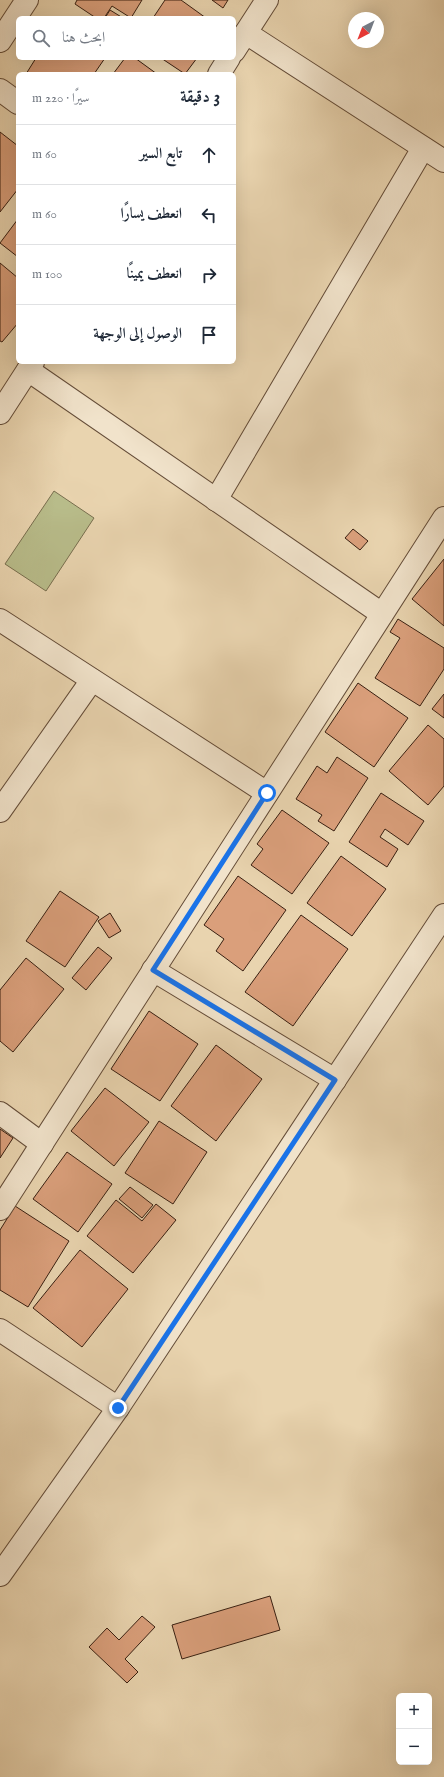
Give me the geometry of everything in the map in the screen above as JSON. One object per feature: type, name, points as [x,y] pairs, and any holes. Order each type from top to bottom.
[{"type":"street","points":[[16,16],[27,0]]},
{"type":"street","points":[[236,48],[267,0]]},
{"type":"street","points":[[0,41],[16,17]]},
{"type":"street","points":[[246,33],[444,161]]},
{"type":"street","points":[[220,72],[228,60]]},
{"type":"street","points":[[0,90],[16,102]]},
{"type":"street","points":[[216,500],[423,148]]},
{"type":"street","points":[[0,413],[31,366],[216,500],[382,614]]},
{"type":"street","points":[[0,1209],[444,518]]},
{"type":"street","points":[[0,620],[267,793]]},
{"type":"street","points":[[0,811],[92,680]]},
{"type":"street","points":[[0,1575],[118,1408],[335,1080],[443,920]]},
{"type":"street","points":[[153,970],[335,1080]]},
{"type":"street","points":[[0,1113],[42,1144]]},
{"type":"street","points":[[0,1330],[118,1408]]},
{"type":"green space","points":[[54,491],[94,518],[46,591],[5,564]]},
{"type":"building","points":[[77,0],[142,0],[132,16],[128,16],[112,6],[105,16],[93,16],[75,4]]},
{"type":"building","points":[[165,0],[181,0],[203,16],[154,16]]},
{"type":"building","points":[[212,0],[228,0],[223,8]]},
{"type":"building","points":[[110,10],[120,16],[106,16]]},
{"type":"building","points":[[35,60],[104,60],[95,72],[27,72]]},
{"type":"building","points":[[124,60],[138,60],[154,72],[114,72]]},
{"type":"building","points":[[164,60],[196,60],[186,72],[182,72]]},
{"type":"building","points":[[0,132],[16,144],[16,192],[0,212]]},
{"type":"building","points":[[16,222],[16,255],[0,243]]},
{"type":"building","points":[[0,263],[16,276],[16,325],[2,342],[0,341]]},
{"type":"building","points":[[353,529],[368,541],[360,550],[345,538]]},
{"type":"building","points":[[444,559],[444,626],[412,599]]},
{"type":"building","points":[[398,619],[444,648],[444,669],[420,706],[375,678],[400,638],[390,632]]},
{"type":"building","points":[[358,683],[408,718],[374,767],[325,732]]},
{"type":"building","points":[[444,694],[444,718],[432,709]]},
{"type":"building","points":[[428,725],[444,739],[444,786],[428,805],[389,771]]},
{"type":"building","points":[[337,757],[368,778],[334,831],[318,821],[322,815],[296,799],[317,766],[327,773]]},
{"type":"building","points":[[381,793],[424,821],[408,845],[385,829],[380,837],[398,849],[387,867],[349,842]]},
{"type":"building","points":[[282,810],[329,843],[292,894],[251,865],[263,849],[257,844]]},
{"type":"building","points":[[341,856],[386,889],[352,936],[307,903]]},
{"type":"building","points":[[238,876],[286,910],[243,971],[216,951],[224,939],[204,925]]},
{"type":"building","points":[[60,891],[99,917],[65,967],[26,941]]},
{"type":"building","points":[[110,913],[121,931],[109,938],[98,921]]},
{"type":"building","points":[[301,915],[348,949],[293,1026],[245,992]]},
{"type":"building","points":[[98,947],[112,958],[86,990],[72,978]]},
{"type":"building","points":[[26,958],[64,989],[13,1052],[0,1041],[0,990]]},
{"type":"building","points":[[149,1011],[198,1044],[160,1101],[111,1069]]},
{"type":"building","points":[[216,1045],[262,1079],[216,1141],[171,1106]]},
{"type":"building","points":[[105,1088],[149,1122],[114,1166],[71,1131]]},
{"type":"building","points":[[159,1121],[207,1152],[173,1204],[125,1173]]},
{"type":"building","points":[[0,1129],[13,1138],[0,1158]]},
{"type":"building","points":[[67,1152],[112,1184],[78,1232],[33,1199]]},
{"type":"building","points":[[130,1187],[153,1205],[142,1218],[119,1199]]},
{"type":"building","points":[[116,1200],[142,1221],[156,1204],[176,1220],[133,1273],[87,1236]]},
{"type":"building","points":[[15,1206],[69,1241],[28,1307],[0,1290],[0,1230]]},
{"type":"building","points":[[80,1250],[128,1289],[82,1347],[33,1308]]},
{"type":"building","points":[[270,1596],[280,1630],[182,1659],[172,1625]]},
{"type":"building","points":[[142,1616],[155,1627],[125,1659],[138,1672],[127,1683],[89,1647],[107,1628],[119,1640]]},
{"type":"route","points":[[118,1408],[335,1080],[153,970],[267,793]]}]
